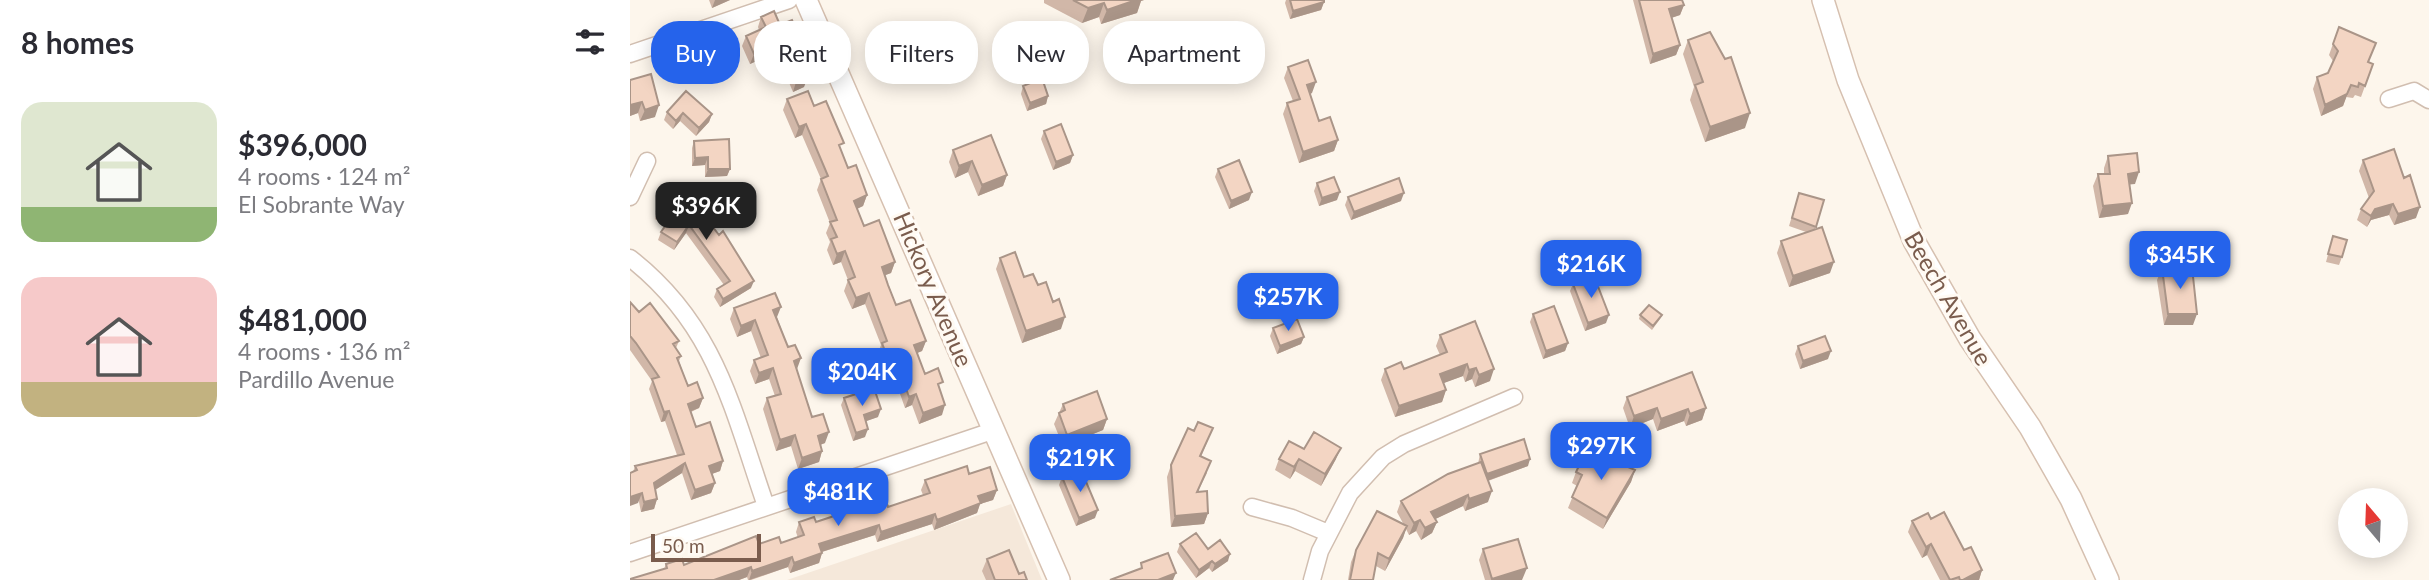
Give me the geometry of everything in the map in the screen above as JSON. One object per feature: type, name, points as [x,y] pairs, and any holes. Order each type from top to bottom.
[{"type":"street","name":"Beech Avenue","points":[[1823,0],[1848,80],[1914,241],[1970,339],[2030,427],[2071,499],[2108,580]]},
{"type":"street","name":"Hickory Avenue","points":[[630,54],[804,1],[1059,580]]},
{"type":"street","points":[[2389,99],[2414,91],[2429,100]]},
{"type":"street","points":[[630,197],[647,161]]},
{"type":"street","points":[[630,258],[668,291],[698,329],[721,380],[766,506]]},
{"type":"street","points":[[1312,580],[1328,533],[1357,483],[1383,457],[1404,444],[1514,397]]},
{"type":"street","points":[[630,553],[995,430]]},
{"type":"street","points":[[1252,507],[1292,518],[1328,533]]},
{"type":"shaded area","points":[[1011,504],[1042,580],[787,580]]},
{"type":"building","points":[[1073,0],[1136,0],[1107,10],[1104,3],[1088,8]]},
{"type":"building","points":[[1290,0],[1324,0],[1324,2],[1293,11]]},
{"type":"building","points":[[1639,0],[1682,0],[1684,5],[1669,9],[1680,45],[1653,54]]},
{"type":"building","points":[[774,11],[778,21],[763,21],[761,17]]},
{"type":"building","points":[[2339,27],[2376,43],[2368,62],[2373,64],[2365,86],[2359,83],[2358,87],[2351,85],[2347,94],[2325,105],[2317,77],[2328,73],[2338,51],[2333,44]]},
{"type":"building","points":[[754,32],[754,54],[746,36]]},
{"type":"building","points":[[1710,32],[1725,59],[1731,57],[1750,113],[1710,127],[1695,85],[1703,82],[1688,40]]},
{"type":"building","points":[[1308,60],[1316,82],[1307,85],[1319,121],[1330,117],[1338,140],[1303,152],[1287,103],[1300,99],[1288,67]]},
{"type":"building","points":[[651,74],[651,84],[654,84],[659,105],[645,110],[642,102],[630,105],[630,80]]},
{"type":"building","points":[[1044,84],[1048,96],[1030,103],[1023,86]]},
{"type":"building","points":[[686,91],[712,114],[699,128],[683,113],[676,121],[667,112]]},
{"type":"building","points":[[808,91],[814,106],[826,101],[844,143],[839,145],[848,168],[856,165],[867,195],[854,201],[864,226],[879,220],[895,262],[882,267],[888,285],[896,305],[910,300],[926,341],[914,345],[925,374],[938,368],[943,382],[938,384],[945,405],[923,413],[916,394],[909,397],[896,360],[889,362],[882,343],[887,341],[869,293],[856,298],[848,280],[855,277],[845,251],[837,254],[831,239],[837,237],[830,222],[837,220],[821,179],[828,176],[806,124],[799,127],[787,99]]},
{"type":"building","points":[[1061,124],[1073,155],[1056,162],[1044,131]]},
{"type":"building","points":[[991,135],[1007,175],[982,185],[972,161],[959,166],[953,150]]},
{"type":"building","points":[[729,139],[730,169],[708,169],[708,157],[695,158],[694,141]]},
{"type":"building","points":[[2394,149],[2404,178],[2410,175],[2420,207],[2398,214],[2393,204],[2375,209],[2371,216],[2361,209],[2374,191],[2363,160]]},
{"type":"building","points":[[2137,153],[2139,172],[2128,174],[2132,203],[2103,206],[2098,174],[2110,174],[2108,156]]},
{"type":"building","points":[[1239,160],[1252,192],[1231,201],[1218,169]]},
{"type":"building","points":[[1334,177],[1340,192],[1322,198],[1317,183]]},
{"type":"building","points":[[1399,178],[1404,193],[1354,212],[1348,197]]},
{"type":"building","points":[[669,193],[706,218],[719,235],[723,231],[754,281],[723,299],[717,289],[730,281],[689,225],[677,242],[661,232],[670,219],[657,211]]},
{"type":"building","points":[[1799,193],[1824,200],[1816,227],[1792,218]]},
{"type":"building","points":[[1822,227],[1834,262],[1793,276],[1781,241]]},
{"type":"building","points":[[2333,236],[2347,240],[2342,257],[2328,254]]},
{"type":"building","points":[[1015,252],[1024,277],[1033,274],[1038,285],[1046,282],[1053,302],[1059,299],[1065,317],[1026,331],[1000,258]]},
{"type":"building","points":[[2192,267],[2197,314],[2168,314],[2162,268]]},
{"type":"building","points":[[1594,276],[1609,315],[1588,323],[1573,284]]},
{"type":"building","points":[[775,293],[781,307],[773,310],[788,347],[795,345],[801,358],[794,361],[812,417],[823,414],[829,432],[818,436],[822,451],[802,458],[795,435],[780,440],[767,398],[781,394],[773,368],[759,373],[754,360],[768,355],[755,320],[741,326],[734,308]]},
{"type":"building","points":[[630,302],[639,312],[650,303],[679,341],[673,344],[681,356],[677,358],[688,386],[697,382],[703,398],[688,404],[696,427],[710,422],[723,461],[709,466],[715,483],[695,490],[685,463],[654,483],[657,499],[644,502],[642,493],[630,497],[630,473],[637,470],[635,466],[684,454],[669,411],[664,412],[652,379],[659,377],[630,336]]},
{"type":"building","points":[[1649,305],[1662,315],[1653,326],[1640,315]]},
{"type":"building","points":[[1554,306],[1568,343],[1546,351],[1533,314]]},
{"type":"building","points":[[1297,319],[1304,337],[1280,346],[1273,328]]},
{"type":"building","points":[[1475,321],[1494,369],[1479,375],[1476,368],[1469,370],[1467,364],[1440,374],[1446,390],[1399,406],[1385,369],[1401,362],[1404,369],[1447,352],[1440,335]]},
{"type":"building","points":[[1825,336],[1831,351],[1803,361],[1798,346]]},
{"type":"building","points":[[1692,372],[1706,408],[1690,414],[1688,409],[1661,419],[1657,408],[1634,416],[1627,397]]},
{"type":"building","points":[[874,388],[881,409],[864,415],[868,429],[856,433],[844,398]]},
{"type":"building","points":[[1097,391],[1107,419],[1067,435],[1059,413],[1065,410],[1063,404]]},
{"type":"building","points":[[1198,422],[1213,428],[1200,456],[1211,461],[1197,492],[1207,491],[1208,513],[1175,516],[1171,465],[1188,428],[1194,431]]},
{"type":"building","points":[[1314,432],[1341,448],[1325,474],[1299,459],[1294,467],[1279,459],[1289,441],[1304,449]]},
{"type":"building","points":[[1524,439],[1530,459],[1487,474],[1480,454]]},
{"type":"building","points":[[1587,449],[1635,470],[1607,518],[1572,497],[1582,475],[1576,472]]},
{"type":"building","points":[[1481,462],[1492,491],[1469,499],[1468,495],[1431,512],[1437,522],[1425,528],[1420,520],[1414,523],[1401,501],[1448,474]]},
{"type":"building","points":[[967,466],[969,474],[990,467],[997,490],[978,496],[981,503],[937,520],[935,514],[881,532],[879,525],[819,544],[822,553],[794,563],[792,557],[752,571],[751,567],[714,580],[630,580],[667,568],[666,564],[682,559],[684,565],[756,536],[759,544],[779,537],[781,543],[804,535],[799,522],[814,517],[816,522],[843,513],[841,507],[884,494],[888,507],[930,493],[925,480]]},
{"type":"building","points":[[1081,470],[1098,510],[1079,518],[1062,477]]},
{"type":"building","points":[[1377,511],[1407,526],[1389,559],[1378,553],[1373,580],[1350,580],[1356,550]]},
{"type":"building","points":[[1944,512],[1964,550],[1971,547],[1982,570],[1963,580],[1959,577],[1950,580],[1931,544],[1926,547],[1912,521],[1928,513],[1931,519]]},
{"type":"building","points":[[1196,533],[1208,549],[1220,540],[1230,554],[1199,570],[1180,544]]},
{"type":"building","points":[[1518,539],[1527,568],[1492,579],[1483,549]]},
{"type":"building","points":[[1009,550],[1019,574],[1024,572],[1027,580],[995,580],[987,559]]},
{"type":"building","points":[[1168,553],[1176,573],[1158,580],[1110,580],[1142,568],[1141,563]]}]
